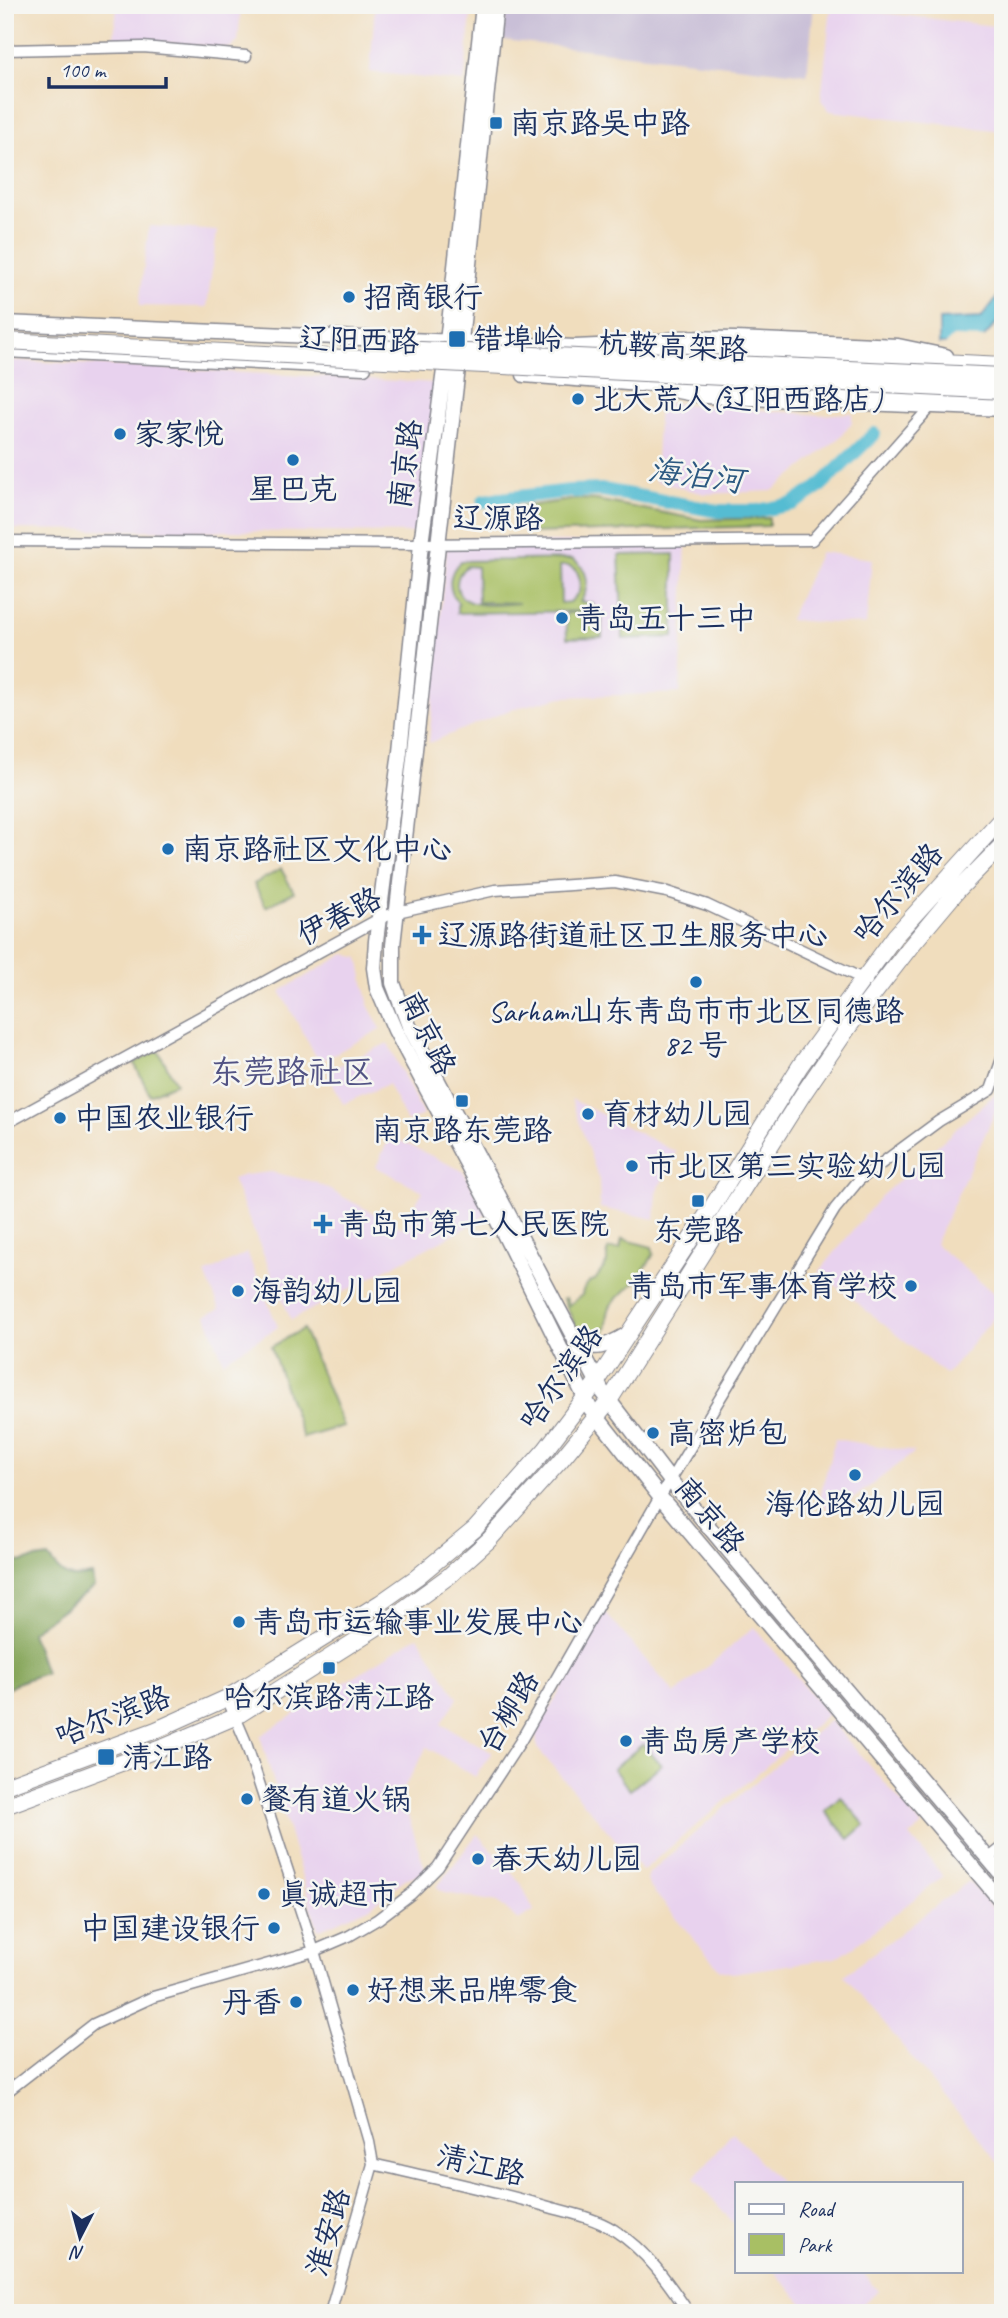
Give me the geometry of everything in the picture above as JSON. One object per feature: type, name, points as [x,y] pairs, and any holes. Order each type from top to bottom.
[{"type":"highway","name":"杭鞍高架路","points":[[5,331],[1003,376]]},
{"type":"highway","name":"杭鞍高架路","points":[[5,341],[1003,391]]},
{"type":"highway","points":[[640,344],[676,349],[1003,365]]},
{"type":"highway","points":[[631,382],[1003,400]]},
{"type":"highway","name":"哈尔滨路","points":[[5,1786],[156,1730],[227,1698],[380,1603],[461,1541],[546,1449],[584,1399],[712,1207],[800,1066],[863,979],[918,909],[1003,817]]},
{"type":"highway","name":"哈尔滨路","points":[[5,1806],[152,1752],[237,1716],[390,1619],[465,1562],[505,1524],[609,1401],[803,1094],[879,987],[957,891],[1003,844]]},
{"type":"main road","name":"南京路","points":[[483,5],[437,543],[391,970],[398,1000],[596,1382],[609,1401],[670,1480],[1003,1877]]},
{"type":"main road","name":"南京路","points":[[454,340],[496,5]]},
{"type":"main road","name":"辽阳西路","points":[[5,323],[575,347],[640,344],[682,338],[735,339],[898,345],[937,355],[1003,359]]},
{"type":"main road","name":"辽阳西路","points":[[5,350],[451,370],[631,382],[704,396],[1003,409]]},
{"type":"main road","name":"南京路","points":[[451,370],[421,544],[400,751],[379,919],[374,968],[382,1003],[497,1220],[584,1399],[660,1497],[1003,1903]]},
{"type":"main road","points":[[575,1341],[590,1348],[603,1348],[626,1335]]},
{"type":"street","points":[[5,50],[143,47],[246,56]]},
{"type":"street","name":"辽源路","points":[[5,541],[421,544],[812,540],[924,406]]},
{"type":"street","name":"伊春路","points":[[5,1124],[379,919],[397,912],[495,890],[615,882],[667,892],[707,905],[879,987]]},
{"type":"street","name":"台柳路","points":[[5,2093],[93,2024],[153,1997],[314,1951],[349,1936],[378,1919],[411,1894],[438,1867],[520,1742],[670,1480],[835,1209],[859,1180],[939,1121],[991,1090],[1003,1056]]},
{"type":"street","points":[[227,1698],[237,1716],[314,1951],[373,2164]]},
{"type":"street","points":[[988,1859],[1003,1847]]},
{"type":"street","name":"淮安路","points":[[330,2313],[373,2164]]},
{"type":"street","name":"清江路","points":[[373,2164],[528,2201],[595,2221],[614,2230],[638,2248],[662,2273],[689,2313]]},
{"type":"shaded area","points":[[117,5],[241,5],[238,42],[229,48],[114,38]]},
{"type":"shaded area","points":[[375,5],[472,5],[464,82],[370,72]]},
{"type":"shaded area","points":[[507,5],[814,5],[807,74],[503,40]]},
{"type":"shaded area","points":[[831,7],[1003,27],[1003,131],[830,111],[821,100]]},
{"type":"shaded area","points":[[149,226],[217,231],[207,307],[139,306]]},
{"type":"shaded area","points":[[5,360],[437,383],[419,533],[5,529]]},
{"type":"shaded area","points":[[659,402],[820,415],[852,413],[852,423],[838,439],[772,491],[705,494],[655,481]]},
{"type":"shaded area","name":"青岛五十三中","points":[[686,541],[680,693],[562,697],[512,709],[429,743],[447,543]]},
{"type":"shaded area","points":[[820,552],[872,559],[866,625],[789,620]]},
{"type":"shaded area","points":[[345,954],[359,958],[369,1007],[381,1029],[319,1062],[280,991]]},
{"type":"shaded area","points":[[388,1043],[423,1115],[407,1122],[388,1084],[343,1104],[327,1071]]},
{"type":"shaded area","name":"青岛市军事体育学校","points":[[1003,1087],[1003,1095],[935,1244],[1003,1301],[1003,1307],[946,1375],[819,1272],[880,1197]]},
{"type":"shaded area","name":"市北区第三实验幼儿园","points":[[571,1099],[676,1152],[657,1192],[655,1219],[600,1208],[599,1180]]},
{"type":"shaded area","name":"青岛市第七人民医院","points":[[390,1136],[463,1171],[487,1213],[478,1221],[291,1320],[232,1179],[271,1172],[315,1182],[402,1228],[423,1191],[376,1167]]},
{"type":"shaded area","name":"海韵幼儿园","points":[[247,1253],[278,1327],[223,1361],[206,1315],[220,1309],[205,1274]]},
{"type":"shaded area","name":"海伦路幼儿园","points":[[835,1439],[915,1452],[833,1514],[819,1499]]},
{"type":"shaded area","name":"青岛房产学校","points":[[604,1611],[675,1694],[754,1627],[828,1714],[642,1871],[537,1748],[536,1734]]},
{"type":"shaded area","points":[[418,1636],[458,1698],[441,1724],[492,1752],[475,1777],[427,1747],[401,1793],[426,1872],[405,1879],[369,1908],[318,1930],[260,1736]]},
{"type":"shaded area","points":[[830,1720],[922,1826],[910,1836],[943,1876],[856,1945],[835,1958],[732,1973],[720,1970],[649,1886],[649,1873]]},
{"type":"shaded area","name":"春天幼儿园","points":[[477,1834],[521,1883],[534,1911],[518,1920],[498,1902],[445,1893],[437,1887]]},
{"type":"shaded area","points":[[969,1881],[1003,1921],[1003,2168],[844,1975]]},
{"type":"shaded area","points":[[733,2132],[779,2182],[735,2182],[735,2225],[694,2178]]},
{"type":"shaded area","points":[[775,2272],[862,2272],[879,2291],[852,2313],[811,2313]]},
{"type":"green space","points":[[578,499],[701,520],[769,518],[769,526],[532,533],[521,527],[520,517],[513,508]]},
{"type":"green space","points":[[674,554],[674,637],[623,639],[619,555]]},
{"type":"green space","points":[[572,559],[582,567],[586,578],[586,590],[580,602],[593,603],[594,611],[457,613],[459,604],[452,593],[450,582],[453,571],[461,561]],"holes":[[[467,566],[477,567],[478,602],[519,603],[492,605],[473,603],[465,599],[460,594],[457,582]],[[560,566],[569,566],[579,576],[579,592],[570,602],[561,603]]]},
{"type":"green space","points":[[602,612],[602,637],[567,638],[566,613]]},
{"type":"green space","points":[[281,869],[294,892],[266,907],[254,884]]},
{"type":"green space","points":[[158,1050],[176,1083],[150,1095],[134,1063]]},
{"type":"green space","points":[[622,1239],[652,1247],[654,1254],[635,1282],[611,1305],[606,1329],[599,1338],[591,1342],[580,1335],[563,1299],[566,1298],[569,1305],[582,1295],[589,1282],[595,1280],[607,1263],[609,1249],[620,1249]]},
{"type":"green space","points":[[303,1329],[343,1426],[303,1438],[271,1347]]},
{"type":"green space","points":[[48,1557],[66,1575],[92,1575],[94,1587],[31,1632],[45,1673],[19,1682],[5,1691],[5,1564]]},
{"type":"green space","points":[[643,1744],[661,1765],[630,1790],[613,1769]]},
{"type":"green space","points":[[841,1797],[865,1825],[849,1839],[825,1811]]},
{"type":"water","points":[[1003,290],[1003,316],[978,344],[939,344],[939,320],[981,318]]},
{"type":"pier","points":[[953,337],[988,338],[978,348],[942,348]]},
{"type":"waterway","name":"海泊河","points":[[484,501],[603,490],[718,511],[757,511],[792,504],[818,488],[874,434]]},
{"type":"place","name":"南京路吴中路","points":[[496,123]]},
{"type":"place","name":"招商银行","points":[[349,297]]},
{"type":"place","name":"错埠岭","points":[[457,339]]},
{"type":"place","name":"北大荒人(辽阳西路店)","points":[[578,399]]},
{"type":"place","name":"家家悦","points":[[120,434]]},
{"type":"place","name":"星巴克","points":[[293,460]]},
{"type":"place","name":"青岛五十三中","points":[[562,618]]},
{"type":"place","name":"南京路社区文化中心","points":[[168,849]]},
{"type":"place","name":"辽源路街道社区卫生服务中心","points":[[422,935]]},
{"type":"place","name":"Sarhami山东青岛市市北区同德路 82 号","points":[[696,982]]},
{"type":"place","name":"南京路东莞路","points":[[462,1101]]},
{"type":"place","name":"育材幼儿园","points":[[588,1114]]},
{"type":"place","name":"中国农业银行","points":[[60,1118]]},
{"type":"place","name":"市北区第三实验幼儿园","points":[[632,1166]]},
{"type":"place","name":"东莞路","points":[[698,1201]]},
{"type":"place","name":"青岛市第七人民医院","points":[[323,1224]]},
{"type":"place","name":"青岛市军事体育学校","points":[[911,1286]]},
{"type":"place","name":"海韵幼儿园","points":[[238,1291]]},
{"type":"place","name":"高密炉包","points":[[653,1433]]},
{"type":"place","name":"海伦路幼儿园","points":[[855,1475]]},
{"type":"place","name":"青岛市运输事业发展中心","points":[[239,1622]]},
{"type":"place","name":"哈尔滨路清江路","points":[[329,1668]]},
{"type":"place","name":"青岛房产学校","points":[[626,1741]]},
{"type":"place","name":"清江路","points":[[106,1757]]},
{"type":"place","name":"餐有道火锅","points":[[247,1799]]},
{"type":"place","name":"春天幼儿园","points":[[478,1859]]},
{"type":"place","name":"真诚超市","points":[[264,1894]]},
{"type":"place","name":"中国建设银行","points":[[274,1928]]},
{"type":"place","name":"好想来品牌零食","points":[[353,1990]]},
{"type":"place","name":"丹香","points":[[296,2002]]},
{"type":"district","name":"东莞路社区","points":[[292,1071]]}]
